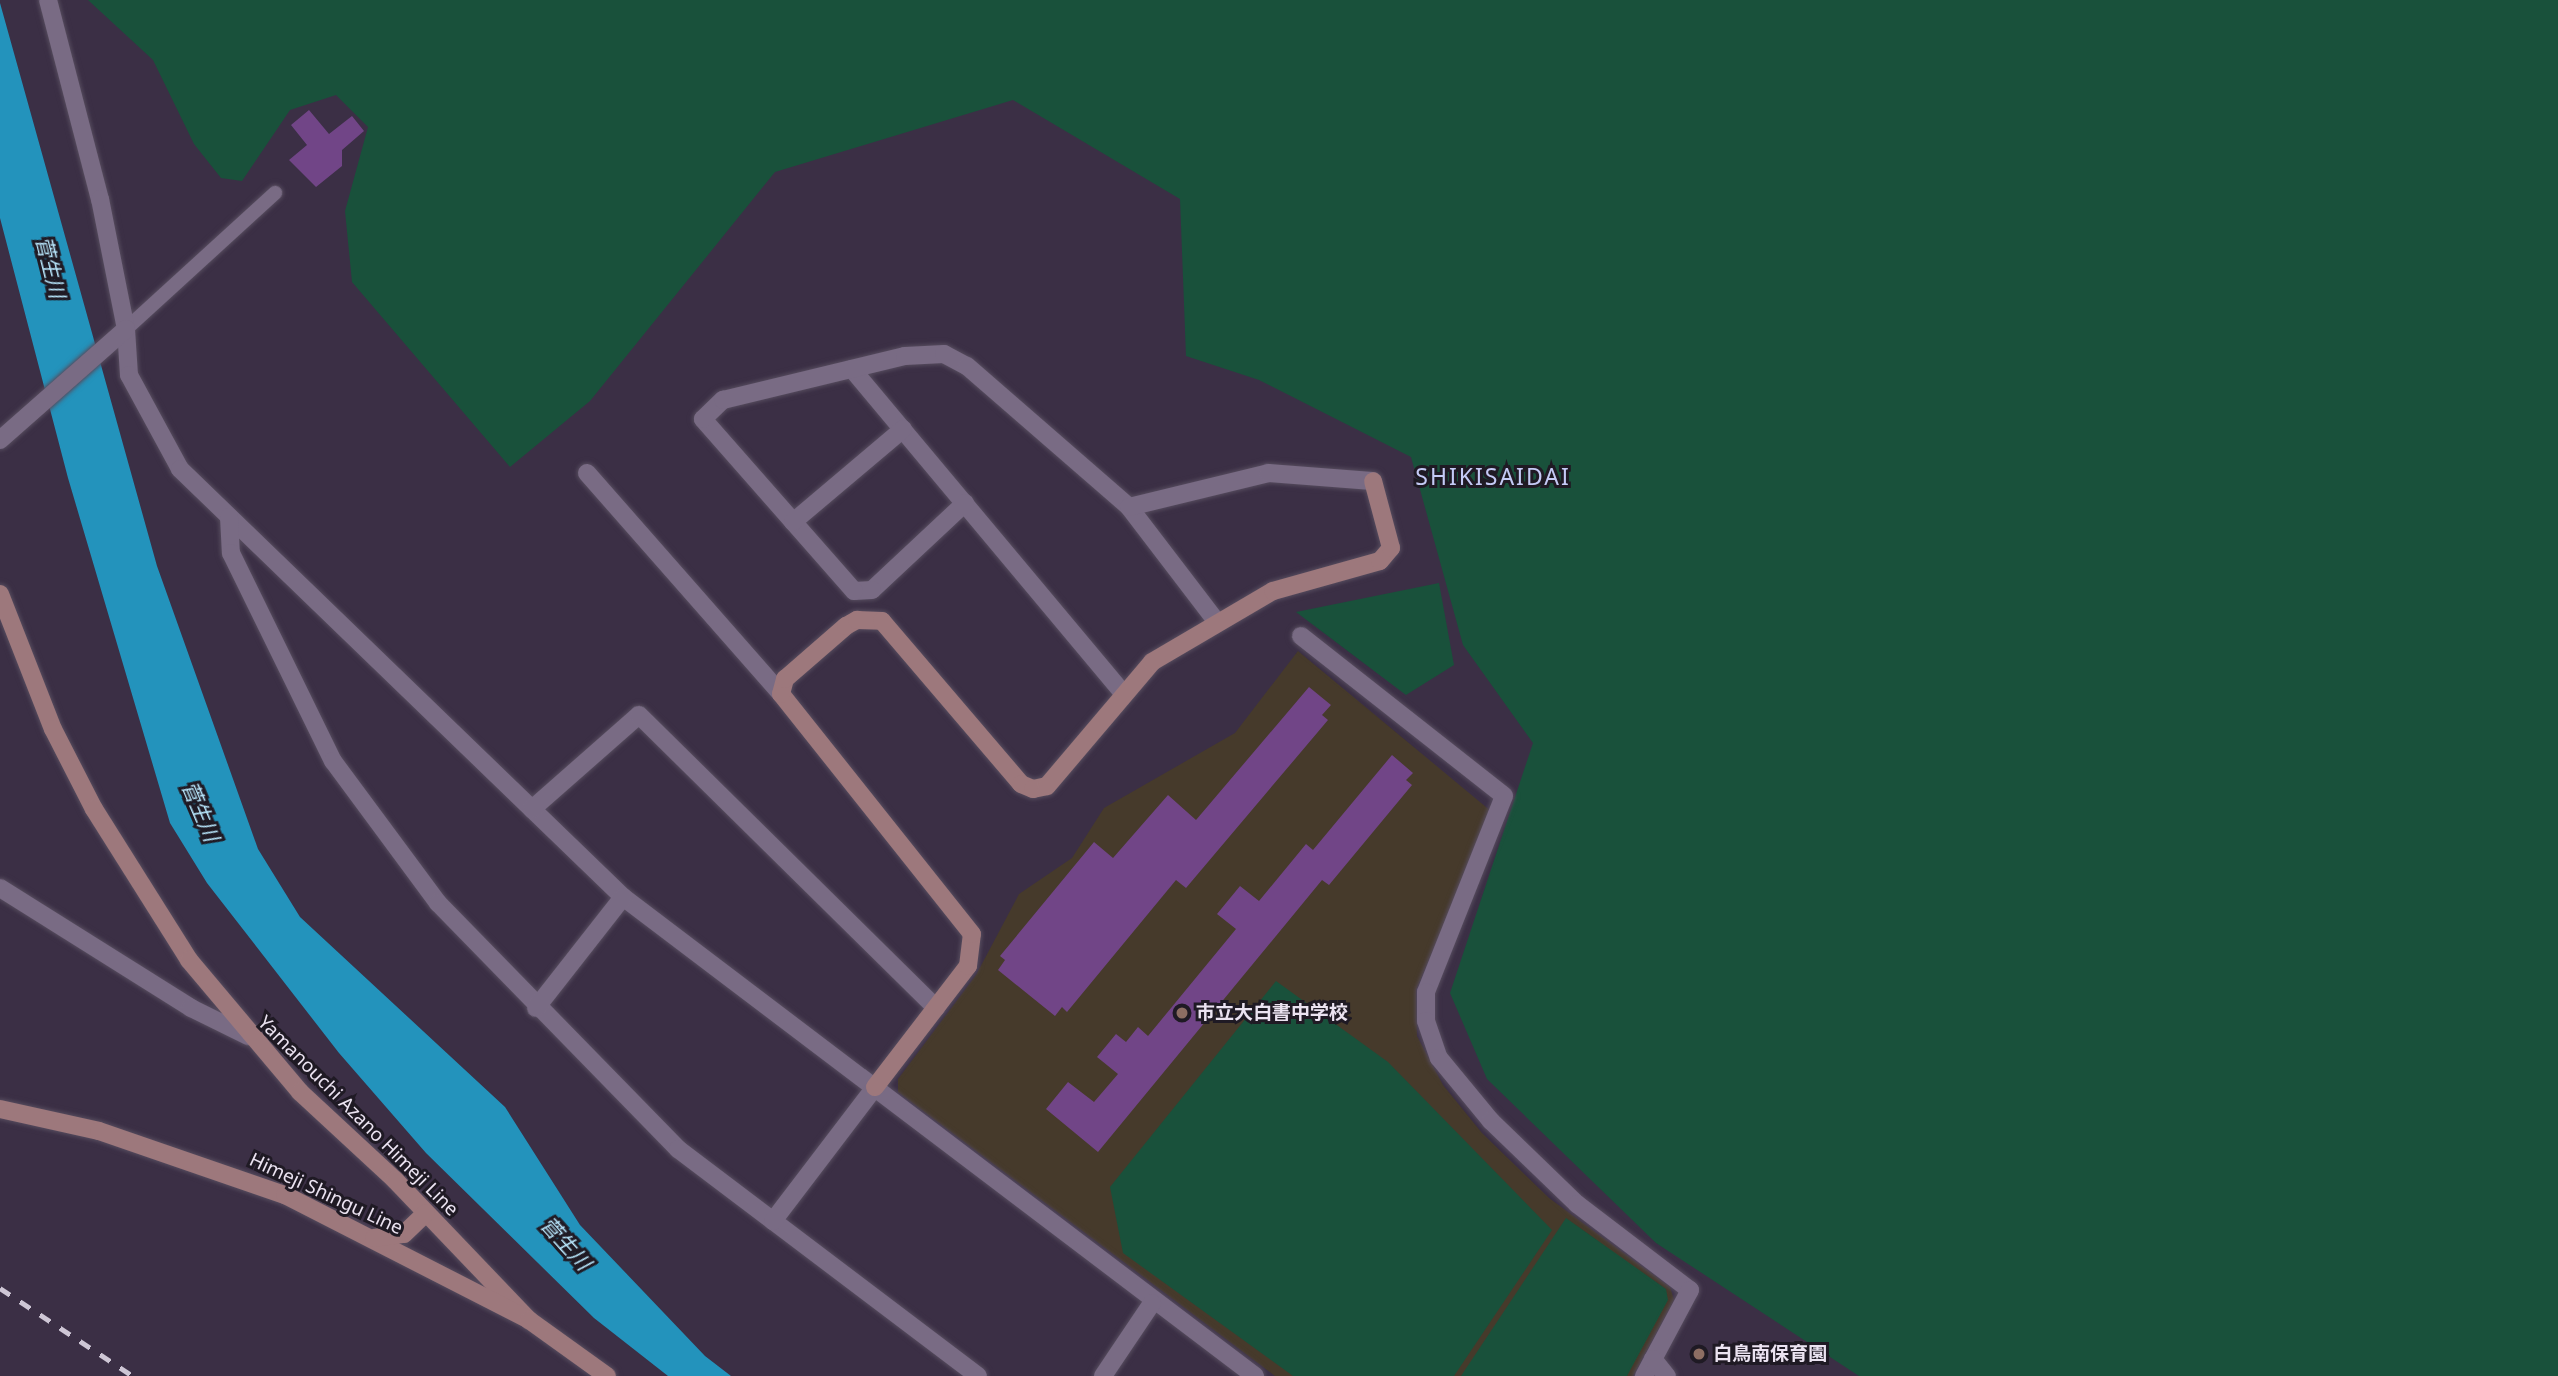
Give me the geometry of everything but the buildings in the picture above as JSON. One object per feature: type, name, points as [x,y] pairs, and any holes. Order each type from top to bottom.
[{"type":"main road","points":[[875,1087],[968,966],[972,934],[781,694],[785,679],[856,620],[882,621],[1021,784],[1033,789],[1059,776],[1123,693],[1152,662],[1273,592],[1380,561],[1391,548],[1373,481]]},
{"type":"main road","name":"Yamanouchi Azano Himeji Line","points":[[0,594],[53,729],[94,809],[189,960],[248,1036],[529,1320]]},
{"type":"main road","name":"Himeji Shingu Line","points":[[0,1110],[99,1131],[222,1170],[374,1238],[529,1320],[607,1376]]},
{"type":"main road","points":[[374,1238],[404,1234],[426,1213]]},
{"type":"street","points":[[48,0],[70,72],[126,329],[130,375],[180,469],[623,897],[875,1087],[1152,1303],[1255,1376]]},
{"type":"street","points":[[0,440],[126,329]]},
{"type":"street","points":[[965,503],[872,590],[854,591],[704,419],[723,400],[852,369],[944,354],[967,366],[1129,507],[1217,622]]},
{"type":"street","points":[[852,369],[1123,693]]},
{"type":"street","points":[[793,522],[903,429]]},
{"type":"street","points":[[1129,507],[1268,473],[1373,481]]},
{"type":"street","points":[[587,474],[781,694]]},
{"type":"street","points":[[229,517],[231,553],[333,761],[438,903],[536,1008],[678,1149],[978,1376]]},
{"type":"street","points":[[1301,636],[1504,796],[1426,992],[1426,1021],[1439,1058],[1492,1122],[1577,1204],[1690,1290],[1644,1376]]},
{"type":"street","points":[[532,809],[639,715],[936,1007]]},
{"type":"street","points":[[0,888],[191,1008],[248,1036]]},
{"type":"street","points":[[536,1008],[623,897]]},
{"type":"street","points":[[773,1221],[875,1087]]},
{"type":"street","points":[[1103,1376],[1152,1303]]},
{"type":"street","points":[[1653,1359],[1667,1376]]},
{"type":"lane","points":[[126,329],[275,193]]},
{"type":"shaded area","name":"市立大白書中学校","points":[[1298,651],[1492,812],[1416,990],[1417,1036],[1443,1085],[1482,1133],[1549,1198],[1670,1287],[1674,1300],[1633,1376],[1275,1376],[898,1092],[898,1079],[976,975],[1019,894],[1072,858],[1104,808],[1235,733]]},
{"type":"green space","points":[[88,0],[2558,0],[2558,1376],[1859,1376],[1656,1243],[1487,1079],[1450,993],[1533,743],[1463,645],[1411,457],[1259,380],[1186,356],[1180,199],[1013,100],[775,172],[590,401],[510,467],[352,282],[345,211],[368,127],[336,95],[290,110],[242,181],[221,178],[194,144],[153,60]]},
{"type":"green space","points":[[1439,583],[1454,665],[1406,695],[1296,612]]},
{"type":"green space","points":[[1276,981],[1388,1062],[1552,1230],[1454,1376],[1293,1376],[1123,1253],[1110,1187]]},
{"type":"green space","points":[[1566,1218],[1666,1289],[1668,1300],[1627,1376],[1461,1376]]},
{"type":"water","name":"菅生川","points":[[0,3],[157,566],[258,849],[300,917],[505,1107],[580,1225],[705,1356],[731,1376],[668,1376],[594,1318],[426,1153],[339,1053],[207,883],[170,823],[68,478],[0,218]]},
{"type":"railway","points":[[0,1288],[133,1376]]},
{"type":"place","name":"市立大白書中学校","points":[[1182,1013]]},
{"type":"place","name":"白鳥南保育園","points":[[1699,1354]]},
{"type":"district","name":"SHIKISAIDAI","points":[[1493,476]]}]
